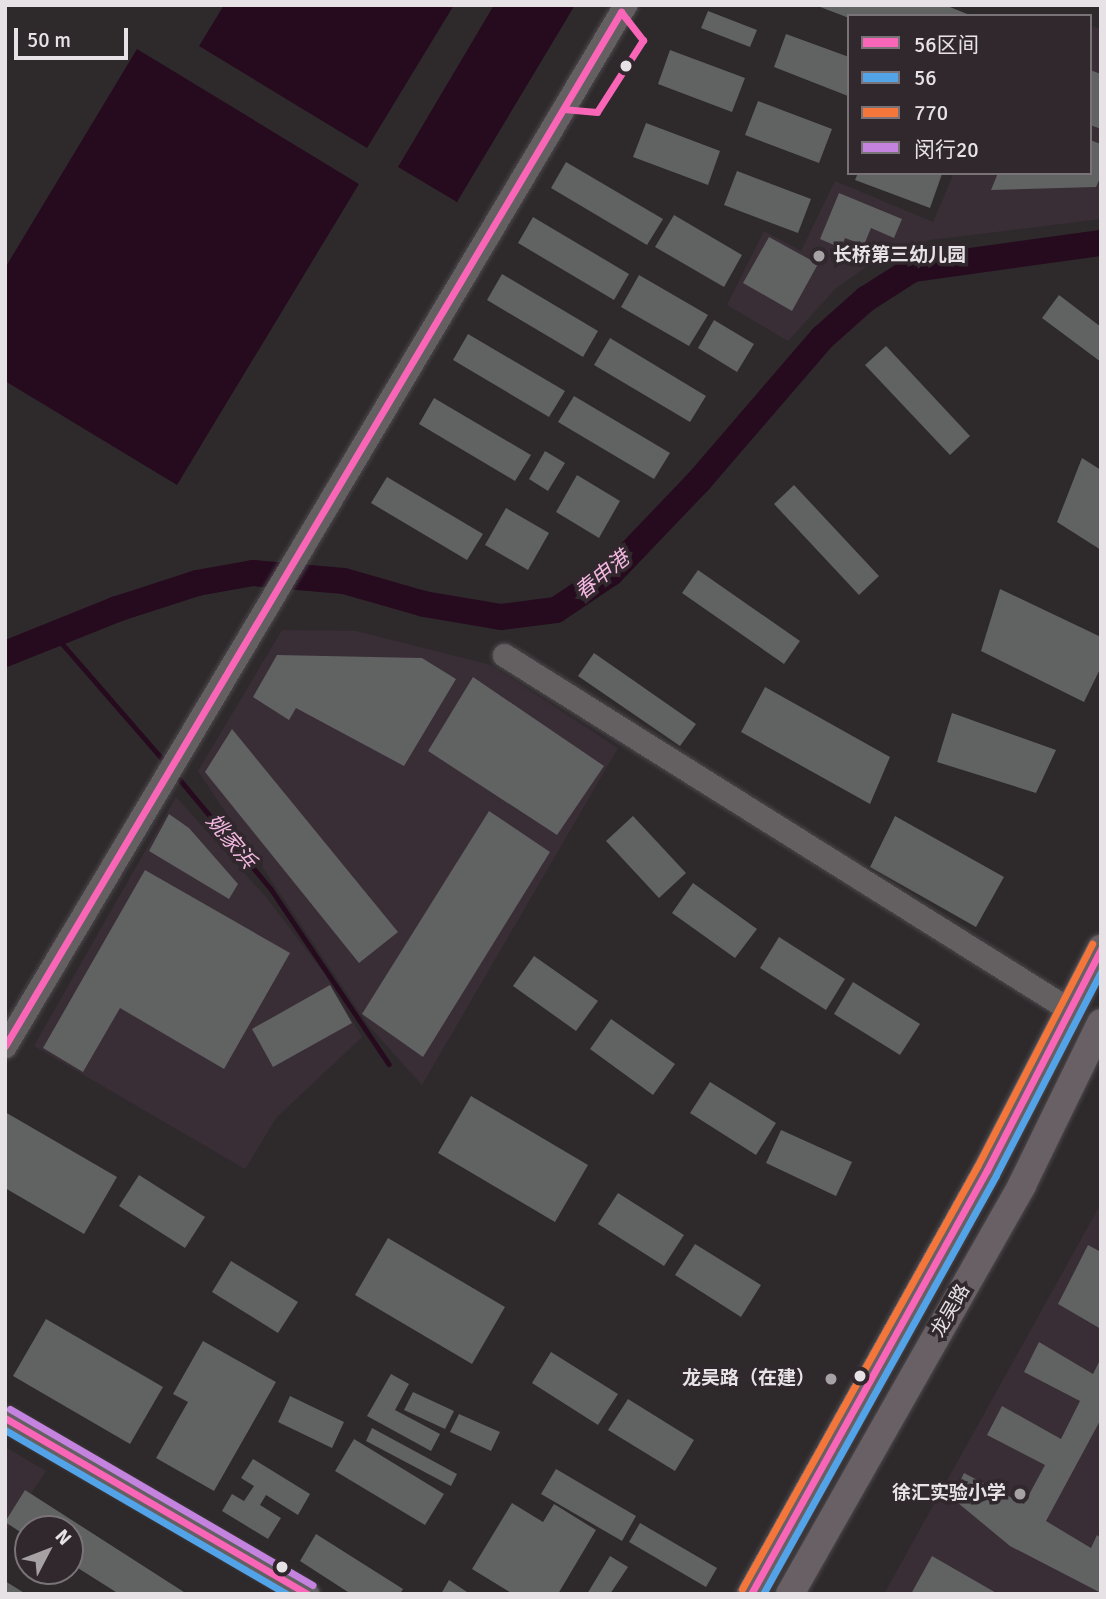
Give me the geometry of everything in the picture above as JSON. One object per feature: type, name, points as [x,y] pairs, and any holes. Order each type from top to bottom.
[{"type":"main road","name":"龙吴路","points":[[751,1594],[987,1170],[1101,948]]},
{"type":"main road","name":"龙吴路","points":[[790,1594],[1022,1185],[1101,1023]]},
{"type":"street","points":[[5,1046],[625,5]]},
{"type":"street","points":[[504,655],[1070,1010]]},
{"type":"street","points":[[5,1418],[308,1594]]},
{"type":"shaded area","points":[[224,5],[454,5],[367,148],[199,46]]},
{"type":"shaded area","points":[[494,5],[575,5],[457,202],[398,167]]},
{"type":"shaded area","points":[[1092,26],[1101,29],[1101,219],[930,240],[874,261],[835,289],[788,341],[727,305],[764,231],[801,251],[835,181],[933,222],[953,175],[1092,175]]},
{"type":"shaded area","points":[[137,49],[359,184],[177,485],[5,381],[5,268]]},
{"type":"shaded area","points":[[282,630],[356,631],[491,665],[618,748],[422,1085],[368,1025],[198,771]]},
{"type":"shaded area","points":[[176,797],[266,897],[324,973],[362,1037],[276,1118],[245,1169],[34,1046]]},
{"type":"shaded area","name":"徐汇实验小学","points":[[1101,1204],[1101,1594],[884,1594],[1099,1207]]},
{"type":"shaded area","points":[[5,1447],[46,1471],[17,1515],[14,1515],[5,1533]]},
{"type":"building","points":[[815,5],[945,5],[967,14],[847,14],[847,17]]},
{"type":"building","points":[[708,11],[757,30],[750,47],[701,28]]},
{"type":"building","points":[[786,34],[847,56],[847,96],[774,67]]},
{"type":"building","points":[[670,50],[745,78],[732,112],[658,84]]},
{"type":"building","points":[[1092,71],[1101,74],[1101,129],[1092,126]]},
{"type":"building","points":[[758,101],[832,129],[819,163],[745,135]]},
{"type":"building","points":[[646,123],[720,151],[708,185],[633,157]]},
{"type":"building","points":[[1092,141],[1101,144],[1101,176],[1096,187],[991,190],[997,175],[1092,175]]},
{"type":"building","points":[[566,162],[663,219],[647,245],[551,188]]},
{"type":"building","points":[[737,171],[811,199],[798,233],[724,205]]},
{"type":"building","points":[[857,175],[942,175],[930,208],[855,180]]},
{"type":"building","points":[[839,193],[902,219],[894,238],[871,228],[864,245],[845,238],[841,248],[820,239]]},
{"type":"building","points":[[674,215],[742,255],[724,287],[655,247]]},
{"type":"building","points":[[533,217],[629,274],[614,300],[518,243]]},
{"type":"building","points":[[769,237],[818,264],[792,311],[743,283]]},
{"type":"building","points":[[502,274],[598,331],[583,357],[487,300]]},
{"type":"building","points":[[639,275],[708,315],[689,346],[621,307]]},
{"type":"building","points":[[1059,295],[1101,327],[1101,362],[1042,318]]},
{"type":"building","points":[[714,320],[754,344],[737,372],[698,348]]},
{"type":"building","points":[[468,334],[565,391],[549,417],[453,360]]},
{"type":"building","points":[[610,338],[706,396],[690,422],[594,365]]},
{"type":"building","points":[[886,346],[970,436],[950,455],[865,365]]},
{"type":"building","points":[[574,396],[670,453],[654,479],[558,422]]},
{"type":"building","points":[[434,398],[531,455],[515,481],[419,424]]},
{"type":"building","points":[[545,451],[565,463],[548,491],[529,479]]},
{"type":"building","points":[[1082,458],[1101,470],[1101,550],[1057,522]]},
{"type":"building","points":[[577,475],[620,501],[599,538],[556,512]]},
{"type":"building","points":[[387,477],[483,534],[467,560],[371,503]]},
{"type":"building","points":[[794,485],[879,576],[859,595],[774,504]]},
{"type":"building","points":[[506,508],[549,533],[528,570],[485,545]]},
{"type":"building","points":[[698,570],[800,641],[784,664],[682,593]]},
{"type":"building","points":[[1000,589],[1101,637],[1101,667],[1084,702],[981,651]]},
{"type":"building","points":[[594,653],[696,724],[680,746],[578,676]]},
{"type":"building","points":[[277,655],[422,658],[456,679],[404,766],[296,708],[289,720],[253,697]]},
{"type":"building","points":[[473,677],[604,766],[557,835],[428,751]]},
{"type":"building","points":[[765,687],[890,757],[870,804],[741,732]]},
{"type":"building","points":[[952,713],[1056,750],[1036,793],[937,762]]},
{"type":"building","points":[[232,729],[398,932],[359,963],[205,772]]},
{"type":"building","points":[[489,811],[550,852],[423,1057],[362,1014]]},
{"type":"building","points":[[169,814],[189,828],[238,884],[229,899],[149,851]]},
{"type":"building","points":[[633,816],[686,873],[659,898],[606,841]]},
{"type":"building","points":[[895,816],[1004,877],[976,927],[870,867]]},
{"type":"building","points":[[145,870],[290,953],[224,1069],[120,1008],[83,1072],[43,1048]]},
{"type":"building","points":[[693,883],[757,929],[735,958],[672,913]]},
{"type":"building","points":[[779,937],[845,979],[826,1010],[760,968]]},
{"type":"building","points":[[534,956],[598,1001],[576,1031],[513,986]]},
{"type":"building","points":[[853,982],[920,1024],[900,1055],[834,1014]]},
{"type":"building","points":[[330,985],[352,1023],[273,1067],[252,1029]]},
{"type":"building","points":[[611,1019],[675,1064],[653,1095],[590,1049]]},
{"type":"building","points":[[710,1082],[776,1123],[756,1155],[690,1113]]},
{"type":"building","points":[[471,1096],[588,1165],[555,1222],[438,1153]]},
{"type":"building","points":[[5,1112],[117,1177],[84,1234],[5,1188]]},
{"type":"building","points":[[781,1130],[852,1162],[836,1196],[766,1163]]},
{"type":"building","points":[[139,1175],[205,1217],[185,1248],[119,1206]]},
{"type":"building","points":[[618,1193],[684,1235],[664,1266],[598,1224]]},
{"type":"building","points":[[388,1238],[505,1307],[472,1364],[355,1295]]},
{"type":"building","points":[[695,1244],[761,1285],[741,1317],[675,1275]]},
{"type":"building","points":[[1088,1245],[1101,1252],[1101,1329],[1058,1304]]},
{"type":"building","points":[[231,1261],[298,1302],[278,1333],[212,1292]]},
{"type":"building","points":[[46,1319],[163,1387],[130,1444],[13,1376]]},
{"type":"building","points":[[203,1341],[276,1382],[214,1491],[156,1458],[188,1402],[173,1394]]},
{"type":"building","points":[[1039,1342],[1093,1374],[1101,1358],[1101,1419],[1046,1521],[1091,1548],[1097,1535],[1101,1538],[1101,1593],[1010,1546],[952,1498],[964,1473],[1024,1504],[1045,1465],[987,1435],[1002,1406],[1061,1439],[1080,1401],[1024,1372]]},
{"type":"building","points":[[551,1352],[618,1394],[598,1425],[532,1383]]},
{"type":"building","points":[[391,1374],[409,1384],[395,1410],[440,1434],[431,1451],[367,1416]]},
{"type":"building","points":[[413,1392],[454,1411],[445,1429],[404,1410]]},
{"type":"building","points":[[290,1396],[344,1422],[332,1448],[278,1422]]},
{"type":"building","points":[[628,1399],[694,1440],[675,1471],[608,1430]]},
{"type":"building","points":[[459,1414],[500,1432],[491,1451],[450,1432]]},
{"type":"building","points":[[372,1428],[457,1474],[451,1486],[366,1441]]},
{"type":"building","points":[[354,1439],[444,1494],[425,1525],[335,1471]]},
{"type":"building","points":[[253,1459],[310,1494],[298,1515],[266,1495],[260,1505],[281,1518],[268,1539],[222,1511],[232,1494],[244,1501],[254,1486],[241,1478]]},
{"type":"building","points":[[556,1469],[636,1516],[622,1541],[541,1494]]},
{"type":"building","points":[[25,1490],[64,1515],[14,1515],[14,1528],[5,1522]]},
{"type":"building","points":[[512,1503],[543,1522],[554,1504],[596,1530],[558,1594],[513,1594],[472,1569]]},
{"type":"building","points":[[640,1523],[717,1568],[706,1587],[629,1542]]},
{"type":"building","points":[[84,1528],[187,1594],[119,1594],[84,1572]]},
{"type":"building","points":[[316,1534],[403,1589],[400,1594],[351,1594],[300,1561]]},
{"type":"building","points":[[610,1556],[628,1567],[610,1594],[587,1594]]},
{"type":"building","points":[[932,1556],[998,1594],[911,1594]]},
{"type":"building","points":[[449,1580],[470,1594],[441,1594]]},
{"type":"building","points":[[5,1581],[26,1594],[5,1594]]},
{"type":"waterway","name":"春申港","points":[[5,654],[117,609],[197,583],[253,573],[344,581],[424,604],[501,617],[556,610],[611,573],[699,481],[822,338],[866,299],[913,269],[1101,243]]},
{"type":"waterway","name":"姚家浜","points":[[53,633],[166,763]]},
{"type":"waterway","name":"姚家浜","points":[[176,775],[271,889],[389,1064]]},
{"type":"transit line","name":"56区间","points":[[5,1046],[621,12],[643,40],[597,112],[564,109]]},
{"type":"transit line","name":"770","points":[[742,1589],[978,1165],[1092,944]]},
{"type":"transit line","name":"56区间","points":[[751,1594],[987,1170],[1101,949]]},
{"type":"transit line","name":"56","points":[[763,1594],[996,1175],[1101,972]]},
{"type":"transit line","name":"闵行20","points":[[10,1409],[313,1585]]},
{"type":"transit line","name":"56区间","points":[[5,1418],[308,1594]]},
{"type":"transit line","name":"56","points":[[5,1430],[287,1594]]},
{"type":"place","name":"长桥第三幼儿园","points":[[819,256]]},
{"type":"place","name":"龙吴路（在建）","points":[[831,1379]]},
{"type":"place","name":"徐汇实验小学","points":[[1020,1494]]}]
